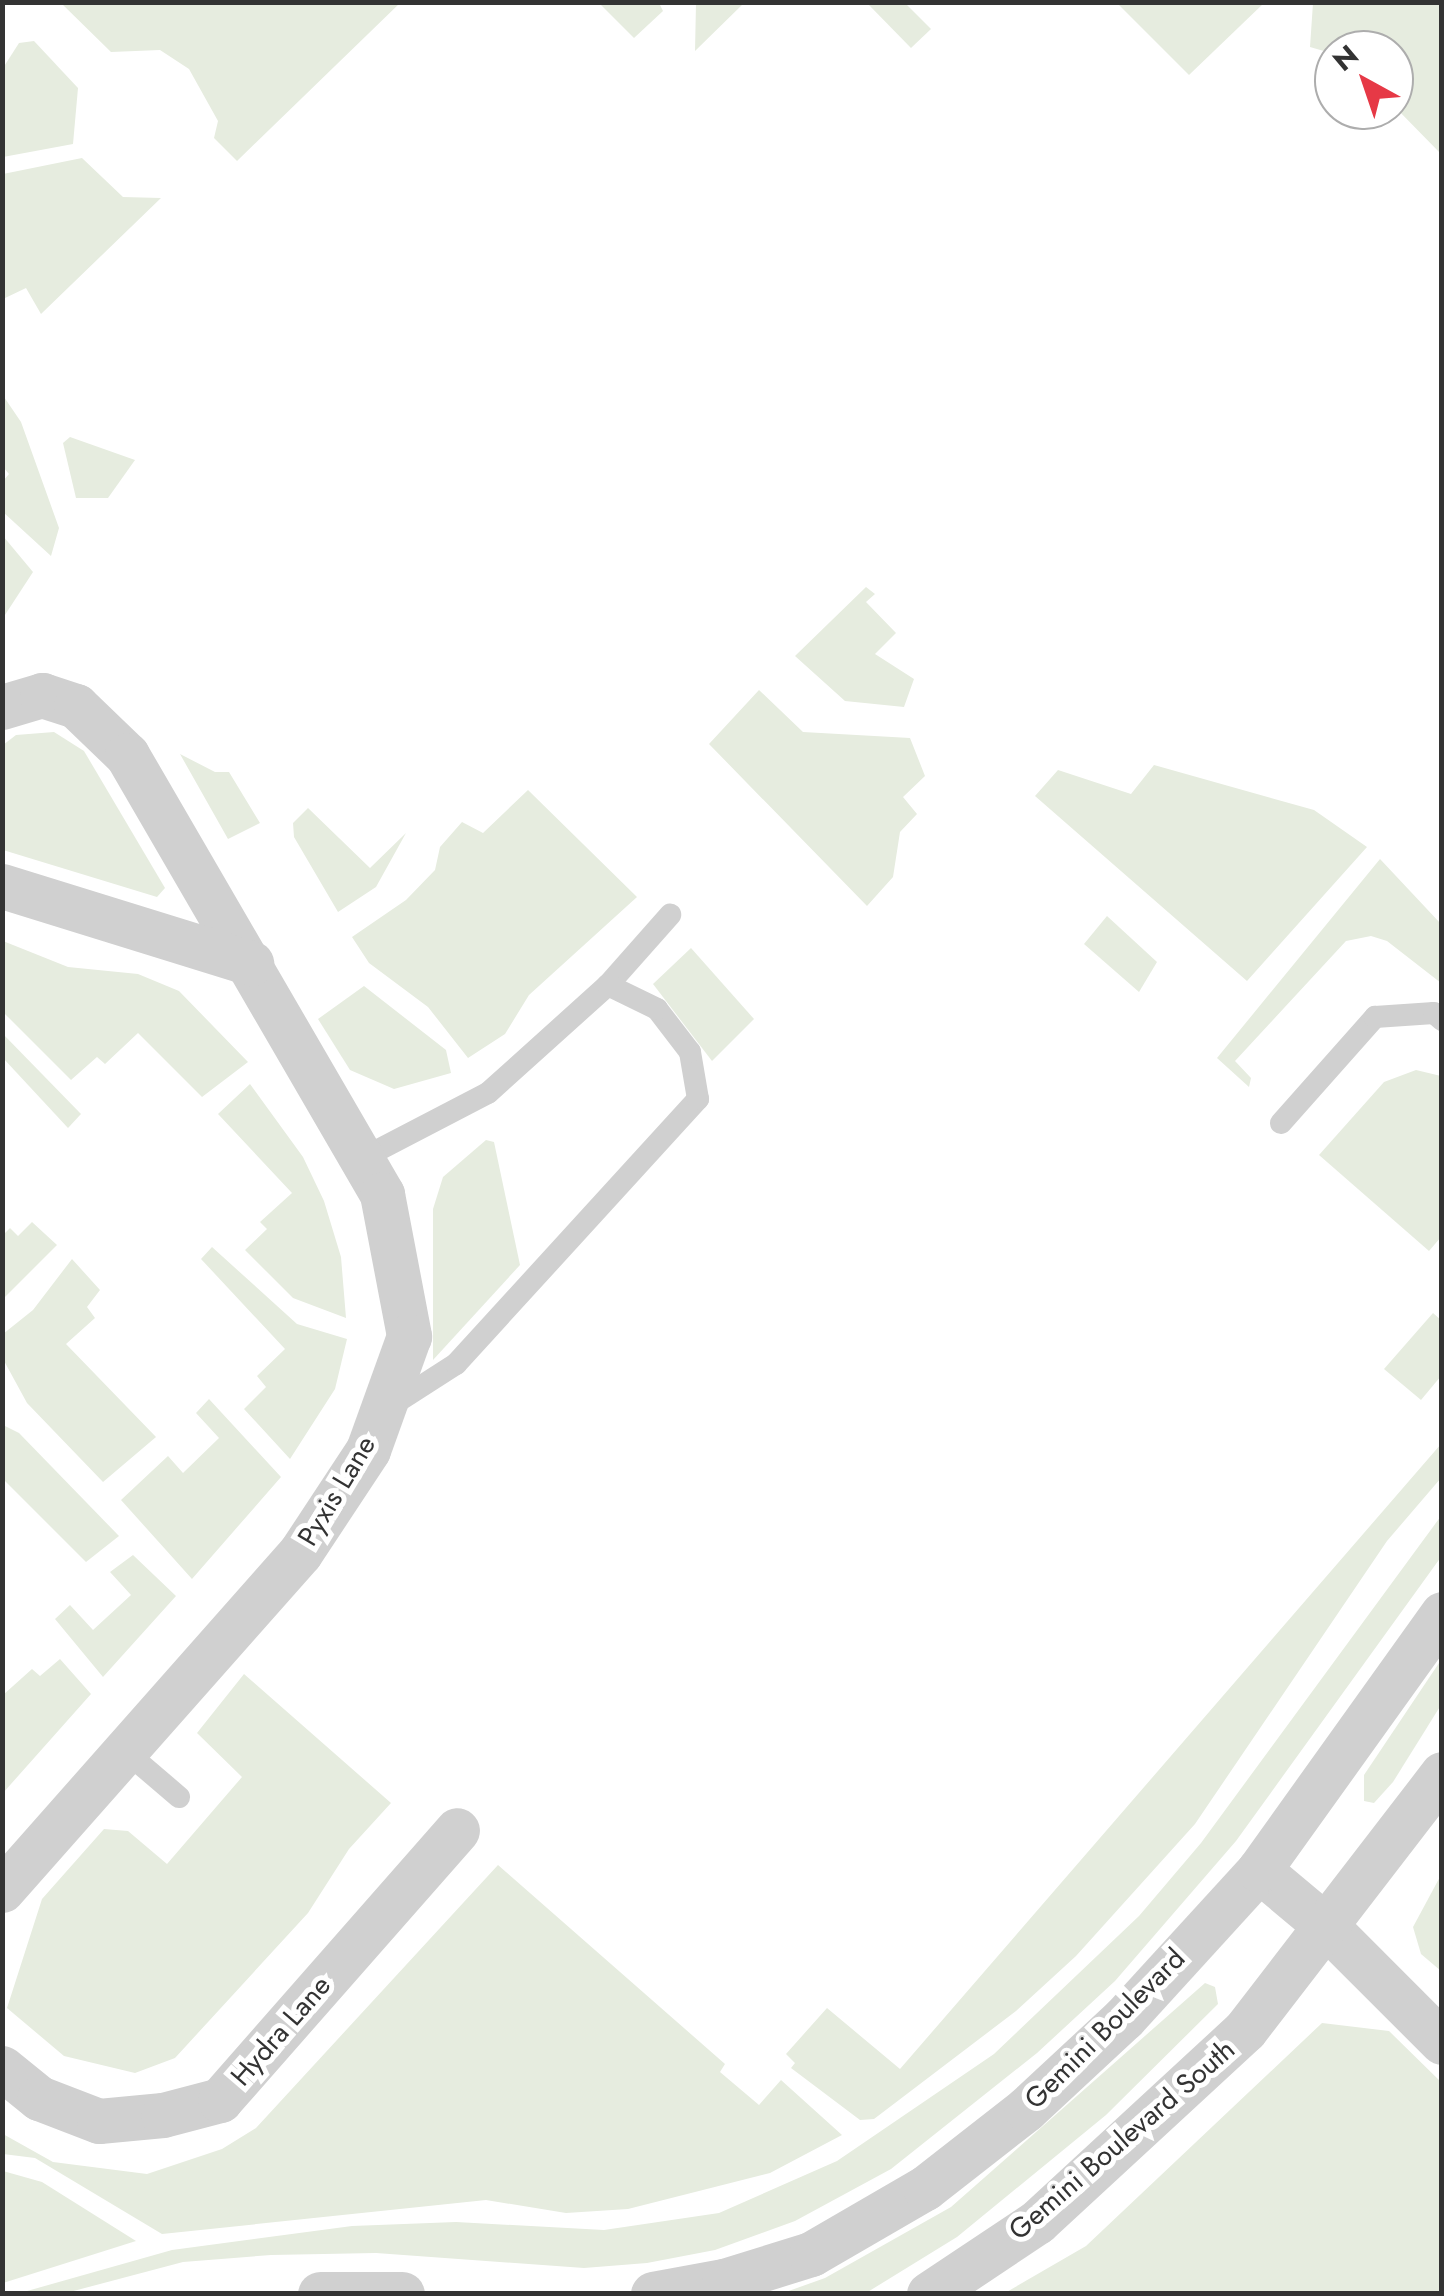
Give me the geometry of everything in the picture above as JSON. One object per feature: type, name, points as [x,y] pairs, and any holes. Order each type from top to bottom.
[{"type":"street","name":"Pyxis Lane","points":[[2,707],[42,695],[76,706],[104,727],[251,964],[382,1194],[410,1336],[368,1450],[300,1552],[2,1890]]},
{"type":"street","points":[[2,886],[251,964]]},
{"type":"street","name":"Gemini Boulevard","points":[[653,2294],[724,2281],[810,2254],[925,2188],[1124,2018],[1260,1870],[1442,1614]]},
{"type":"street","name":"Gemini Boulevard South","points":[[929,2294],[1037,2222],[1159,2115],[1245,2030],[1328,1928],[1442,1774]]},
{"type":"street","name":"Hydra Lane","points":[[2,2068],[38,2098],[99,2121],[163,2115],[220,2100],[457,1830]]},
{"type":"street","points":[[1260,1870],[1328,1928],[1442,2042]]},
{"type":"street","points":[[320,2294],[402,2294]]},
{"type":"lane","points":[[362,1158],[488,1093],[608,985],[670,916]]},
{"type":"lane","points":[[381,1412],[456,1364],[698,1099],[690,1052],[657,1009],[608,985]]},
{"type":"lane","points":[[1281,1123],[1375,1017],[1434,1013],[1442,1020]]},
{"type":"lane","points":[[125,1751],[179,1798]]},
{"type":"shaded area","points":[[696,2],[744,3],[695,51]]},
{"type":"shaded area","points":[[61,3],[400,3],[237,161],[214,138],[218,121],[189,69],[160,50],[111,52]]},
{"type":"shaded area","points":[[599,3],[659,3],[663,11],[634,38]]},
{"type":"shaded area","points":[[867,3],[905,3],[931,29],[911,48]]},
{"type":"shaded area","points":[[1117,3],[1264,3],[1189,75]]},
{"type":"shaded area","points":[[1313,3],[1441,3],[1441,154],[1414,126],[1414,30],[1314,30],[1314,48],[1310,47]]},
{"type":"shaded area","points":[[34,41],[78,88],[73,144],[3,157],[3,68],[19,43]]},
{"type":"shaded area","points":[[82,158],[123,197],[161,198],[41,314],[26,288],[3,299],[3,174]]},
{"type":"shaded area","points":[[2,394],[21,422],[59,528],[51,556],[3,512],[3,481],[9,474],[3,467]]},
{"type":"shaded area","points":[[70,437],[135,460],[108,498],[76,498],[63,443]]},
{"type":"shaded area","points":[[3,536],[33,572],[3,618]]},
{"type":"shaded area","points":[[866,587],[875,594],[866,602],[896,633],[875,654],[914,679],[904,707],[845,701],[795,656]]},
{"type":"shaded area","points":[[759,690],[803,732],[910,738],[925,776],[903,797],[917,814],[900,832],[893,877],[867,906],[709,744]]},
{"type":"shaded area","points":[[54,732],[84,751],[165,888],[157,897],[3,850],[3,745],[16,735]]},
{"type":"shaded area","points":[[180,754],[215,772],[229,772],[260,823],[228,839]]},
{"type":"shaded area","points":[[1154,765],[1314,810],[1367,847],[1247,981],[1035,796],[1058,770],[1131,794]]},
{"type":"shaded area","points":[[528,790],[637,897],[529,995],[505,1034],[468,1058],[428,1007],[369,963],[352,937],[406,900],[435,870],[440,847],[462,822],[483,833]]},
{"type":"shaded area","points":[[308,808],[370,868],[406,833],[376,887],[338,912],[294,837],[293,823]]},
{"type":"shaded area","points":[[1380,859],[1441,924],[1441,983],[1387,941],[1371,936],[1346,941],[1235,1061],[1251,1078],[1249,1087],[1217,1058]]},
{"type":"shaded area","points":[[1107,916],[1157,962],[1139,992],[1084,944]]},
{"type":"shaded area","points":[[3,941],[68,967],[138,974],[179,991],[248,1062],[202,1097],[138,1033],[105,1064],[97,1057],[71,1080],[3,1012]]},
{"type":"shaded area","points":[[691,948],[754,1019],[712,1061],[653,984]]},
{"type":"shaded area","points":[[364,986],[446,1050],[451,1073],[394,1089],[350,1070],[318,1019]]},
{"type":"shaded area","points":[[3,1034],[81,1114],[68,1128],[3,1058]]},
{"type":"shaded area","points":[[1416,1070],[1441,1076],[1441,1237],[1429,1251],[1319,1155],[1384,1082]]},
{"type":"shaded area","points":[[250,1084],[303,1157],[324,1201],[341,1257],[346,1318],[293,1298],[245,1250],[267,1229],[260,1222],[292,1193],[218,1114]]},
{"type":"shaded area","points":[[486,1140],[494,1142],[520,1265],[433,1360],[433,1209],[443,1177]]},
{"type":"shaded area","points":[[32,1222],[57,1245],[3,1299],[3,1235],[10,1228],[18,1236]]},
{"type":"shaded area","points":[[212,1247],[297,1324],[347,1339],[335,1389],[290,1459],[244,1409],[266,1387],[257,1376],[285,1349],[201,1259]]},
{"type":"shaded area","points":[[72,1259],[100,1290],[87,1307],[95,1318],[66,1344],[156,1437],[103,1482],[27,1403],[3,1359],[3,1334],[33,1310]]},
{"type":"shaded area","points":[[1433,1313],[1441,1320],[1441,1376],[1421,1400],[1384,1369]]},
{"type":"shaded area","points":[[209,1399],[281,1477],[192,1579],[121,1500],[168,1456],[183,1473],[219,1438],[196,1413]]},
{"type":"shaded area","points":[[3,1425],[19,1433],[119,1536],[86,1562],[3,1479]]},
{"type":"shaded area","points":[[1441,1444],[1441,1478],[1387,1541],[1195,1824],[1076,1956],[1016,2011],[874,2119],[860,2120],[791,2068],[795,2063],[786,2054],[827,2008],[900,2069]]},
{"type":"shaded area","points":[[1441,1516],[1441,1557],[1236,1841],[1115,1981],[1037,2053],[891,2169],[795,2221],[715,2250],[647,2263],[584,2268],[376,2253],[271,2255],[183,2262],[66,2293],[20,2293],[172,2250],[352,2226],[456,2222],[604,2230],[719,2213],[837,2161],[994,2054],[1139,1916],[1201,1843]]},
{"type":"shaded area","points":[[133,1555],[176,1596],[103,1677],[55,1619],[70,1605],[93,1630],[131,1595],[110,1572]]},
{"type":"shaded area","points":[[60,1659],[91,1694],[3,1793],[3,1695],[32,1669],[40,1676]]},
{"type":"shaded area","points":[[1441,1660],[1441,1705],[1393,1782],[1374,1803],[1364,1801],[1364,1775]]},
{"type":"shaded area","points":[[244,1674],[391,1803],[349,1849],[308,1913],[175,2058],[135,2073],[64,2056],[7,2008],[42,1899],[104,1829],[128,1831],[167,1864],[242,1777],[197,1733]]},
{"type":"shaded area","points":[[498,1865],[725,2064],[720,2072],[759,2105],[781,2080],[842,2135],[770,2173],[628,2209],[566,2213],[486,2200],[162,2234],[35,2158],[3,2154],[3,2134],[53,2162],[147,2174],[222,2149],[256,2128]]},
{"type":"shaded area","points":[[1441,1875],[1441,1971],[1421,1954],[1413,1927]]},
{"type":"shaded area","points":[[1205,1983],[1215,1987],[1218,2004],[1106,2115],[957,2237],[866,2293],[783,2293],[825,2278],[951,2207]]},
{"type":"shaded area","points":[[1322,2023],[1389,2031],[1441,2082],[1441,2293],[1005,2293],[1086,2246]]},
{"type":"shaded area","points":[[3,2171],[42,2182],[136,2241],[3,2283]]}]
